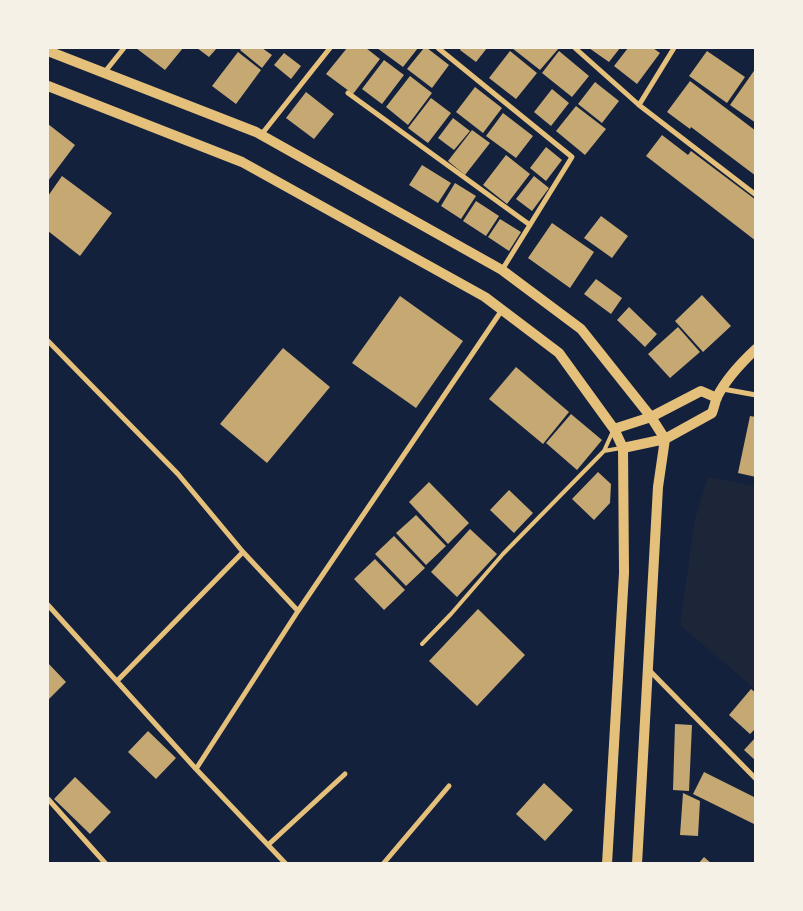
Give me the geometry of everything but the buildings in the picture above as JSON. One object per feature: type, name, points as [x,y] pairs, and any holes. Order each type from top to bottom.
[{"type":"main road","points":[[48,51],[260,135],[502,270],[581,329],[650,417],[665,439],[658,487],[637,864]]},
{"type":"main road","points":[[48,86],[242,162],[485,297],[559,353],[614,429],[623,448],[624,573],[607,864]]},
{"type":"main road","points":[[623,448],[665,439],[712,413],[723,388],[742,361],[756,349]]},
{"type":"main road","points":[[614,429],[650,417],[701,391],[717,398]]},
{"type":"street","points":[[104,73],[124,48]]},
{"type":"street","points":[[260,135],[330,48]]},
{"type":"street","points":[[438,48],[572,157],[502,270]]},
{"type":"street","points":[[575,48],[639,105],[756,195]]},
{"type":"street","points":[[639,105],[674,48]]},
{"type":"street","points":[[348,93],[530,225]]},
{"type":"street","points":[[196,769],[298,612],[502,310]]},
{"type":"street","points":[[48,341],[178,474],[243,552],[298,612]]},
{"type":"street","points":[[723,388],[756,395]]},
{"type":"street","points":[[117,681],[243,552]]},
{"type":"street","points":[[48,605],[196,769],[286,864]]},
{"type":"street","points":[[648,670],[756,779]]},
{"type":"street","points":[[268,845],[345,774]]},
{"type":"street","points":[[383,864],[449,786]]},
{"type":"street","points":[[48,799],[106,864]]},
{"type":"lane","points":[[422,644],[503,554],[604,451],[614,429]]},
{"type":"lane","points":[[604,451],[623,448]]},
{"type":"shaded area","points":[[708,477],[755,486],[755,689],[680,625],[695,519]]}]
